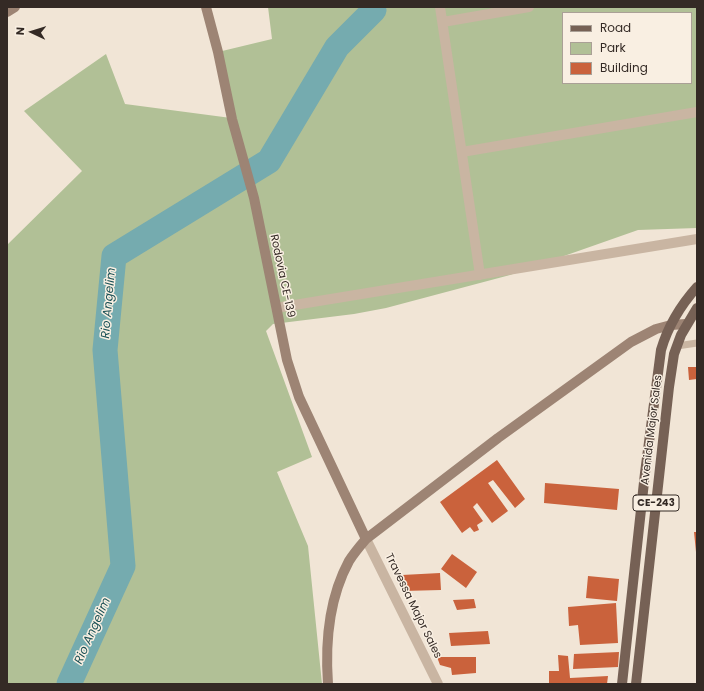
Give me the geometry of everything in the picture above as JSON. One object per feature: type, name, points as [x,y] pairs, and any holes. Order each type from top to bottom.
[{"type":"main road","name":"CE-243","points":[[671,325],[688,298],[697,287]]},
{"type":"main road","name":"CE-243","points":[[686,324],[697,308]]},
{"type":"main road","name":"Avenida Major Sales","points":[[636,684],[669,387],[674,354],[686,324]]},
{"type":"main road","name":"Avenida Major Sales","points":[[622,684],[656,383],[661,350],[671,325]]},
{"type":"street","points":[[7,12],[15,7]]},
{"type":"street","name":"Rodovia CE-139","points":[[206,7],[218,52],[232,118],[254,198],[287,360],[299,397],[366,539]]},
{"type":"street","points":[[440,7],[480,275]]},
{"type":"street","points":[[442,22],[529,7]]},
{"type":"street","points":[[462,152],[697,112]]},
{"type":"street","points":[[276,308],[697,239]]},
{"type":"street","points":[[328,684],[326,666],[328,635],[333,602],[343,573],[350,560],[366,539],[498,438],[631,342],[656,329],[671,325],[686,324]]},
{"type":"street","name":"Travessa Major Sales","points":[[366,539],[438,684]]},
{"type":"lane","points":[[677,346],[697,342]]},
{"type":"green space","points":[[268,7],[697,7],[697,228],[638,230],[510,275],[386,308],[354,314],[273,324],[266,331],[312,457],[277,472],[308,546],[322,684],[7,684],[7,245],[82,171],[24,111],[106,54],[125,104],[231,118],[218,52],[272,39]]},
{"type":"building","points":[[688,367],[697,367],[697,379],[689,380]]},
{"type":"building","points":[[497,460],[525,499],[515,508],[493,480],[488,483],[508,511],[492,523],[477,503],[473,507],[483,521],[477,525],[479,530],[474,532],[470,527],[462,533],[440,502]]},
{"type":"building","points":[[545,483],[619,489],[617,510],[544,503]]},
{"type":"building","points":[[694,532],[697,532],[697,552],[696,552]]},
{"type":"building","points":[[452,554],[477,572],[466,588],[441,569]]},
{"type":"building","points":[[440,573],[441,590],[403,591],[402,575]]},
{"type":"building","points":[[588,576],[619,579],[617,601],[586,598]]},
{"type":"building","points":[[474,599],[476,608],[457,610],[453,600]]},
{"type":"building","points":[[616,603],[618,643],[580,645],[578,625],[569,626],[568,607]]},
{"type":"building","points":[[488,631],[490,644],[451,646],[449,633]]},
{"type":"building","points":[[619,652],[618,667],[573,669],[574,654]]},
{"type":"building","points":[[558,655],[568,656],[570,678],[608,676],[607,684],[549,684],[549,671],[559,671]]},
{"type":"building","points":[[437,657],[476,657],[476,673],[452,675],[451,668],[440,665]]},
{"type":"waterway","name":"Rio Angelim","points":[[69,684],[123,566],[105,350],[114,256],[269,161],[337,47],[374,10],[372,7]]}]
